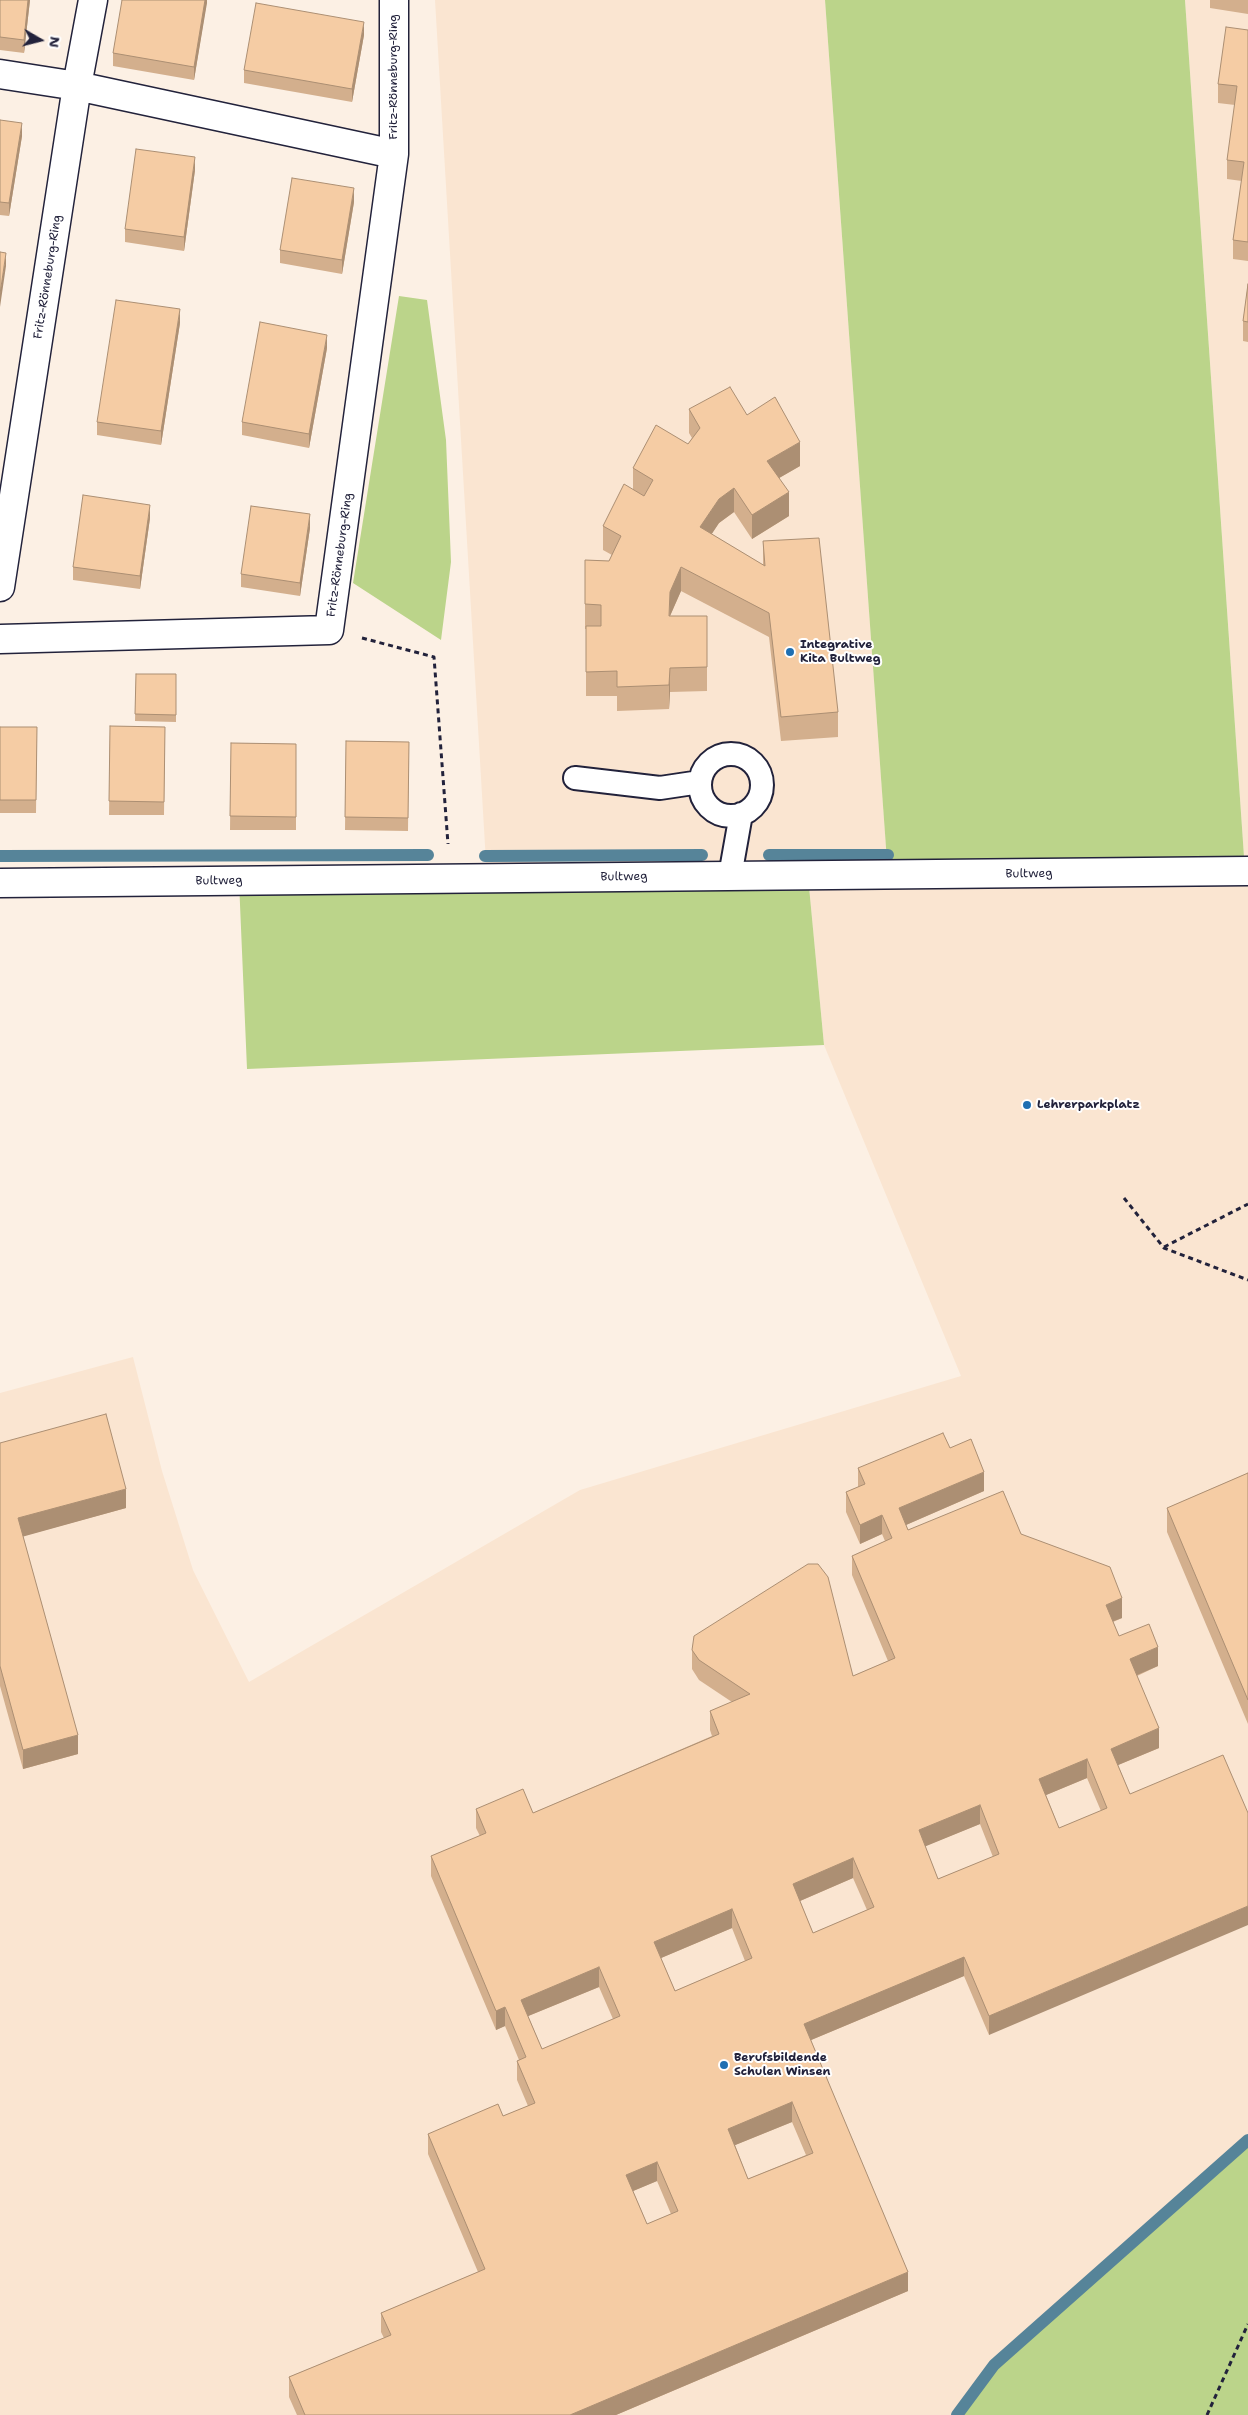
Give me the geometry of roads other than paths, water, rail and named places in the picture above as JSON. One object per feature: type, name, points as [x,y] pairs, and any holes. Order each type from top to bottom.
[{"type":"street","name":"Fritz-Rönneburg-Ring","points":[[0,587],[77,86],[93,0]]},
{"type":"street","name":"Fritz-Rönneburg-Ring","points":[[0,639],[330,630],[394,154],[394,0]]},
{"type":"street","name":"Fritz-Rönneburg-Ring","points":[[0,74],[77,86],[394,154]]},
{"type":"street","name":"Bultweg","points":[[0,883],[1248,871]]},
{"type":"lane","points":[[734,753],[750,760],[761,775],[762,787],[759,799],[751,808],[740,814],[728,815],[716,812],[707,804],[701,794],[700,782],[704,770],[711,761],[722,755],[734,753]]},
{"type":"lane","points":[[576,778],[660,788],[700,782]]},
{"type":"lane","points":[[730,876],[740,814]]},
{"type":"waterway","points":[[0,856],[428,855]]},
{"type":"waterway","points":[[485,856],[702,855]]},
{"type":"waterway","points":[[769,855],[888,855]]},
{"type":"waterway","points":[[957,2415],[994,2365],[1248,2140]]},
{"type":"place","name":"Integrative Kita Bultweg","points":[[790,652]]},
{"type":"place","name":"Lehrerparkplatz","points":[[1027,1105]]},
{"type":"place","name":"Berufsbildende Schulen Winsen","points":[[724,2065]]}]
